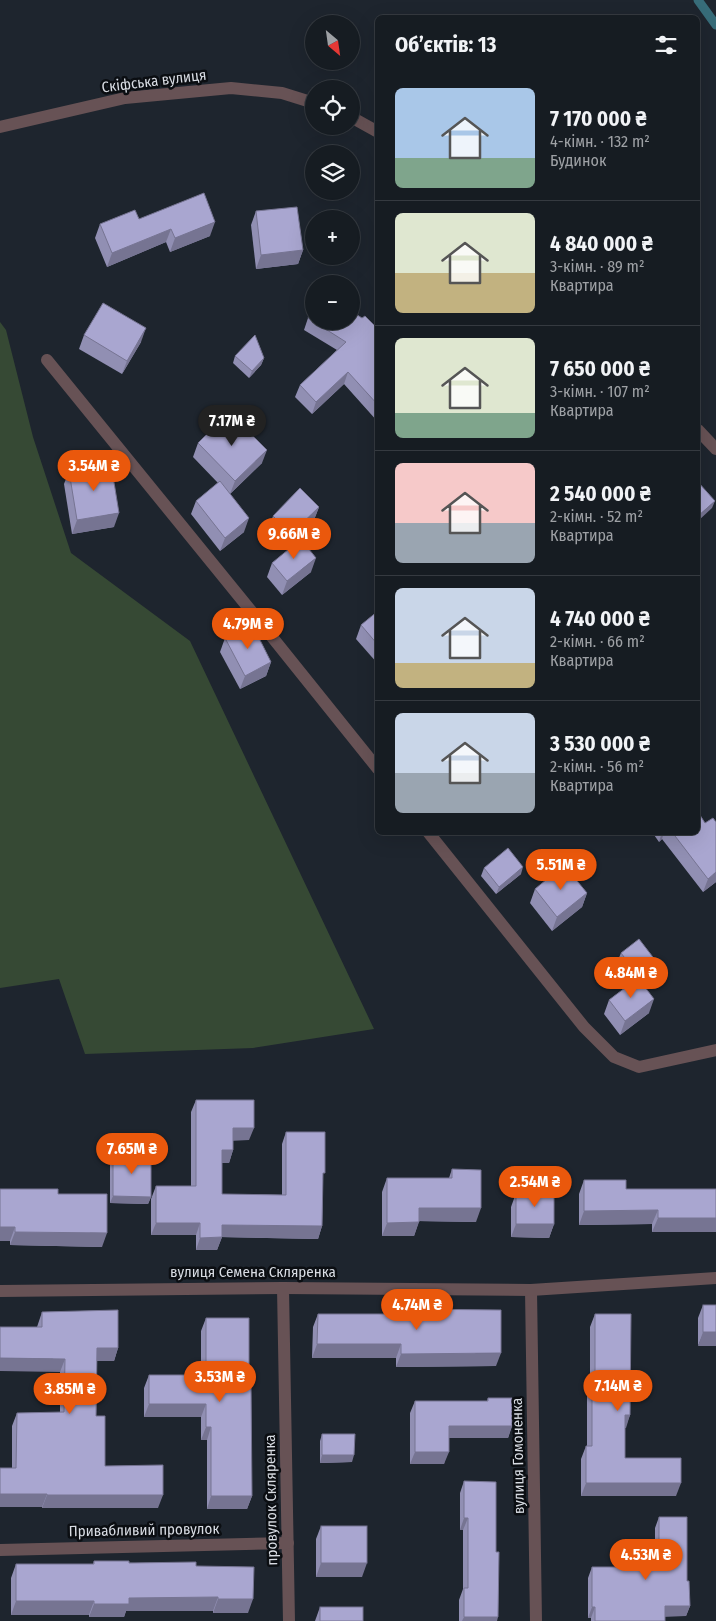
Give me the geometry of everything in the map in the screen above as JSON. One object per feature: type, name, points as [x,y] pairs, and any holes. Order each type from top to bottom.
[{"type":"street","name":"Скіфська вулиця","points":[[0,127],[125,98],[232,88],[282,93],[305,99]]},
{"type":"street","points":[[360,122],[375,130]]},
{"type":"street","points":[[47,360],[375,765]]},
{"type":"street","points":[[700,432],[716,449]]},
{"type":"street","points":[[430,835],[584,1027],[614,1056],[639,1067],[716,1050]]},
{"type":"street","name":"вулиця Семена Скляренка","points":[[0,1291],[283,1288],[531,1290],[716,1278]]},
{"type":"street","name":"провулок Скляренка","points":[[283,1288],[289,1621]]},
{"type":"street","name":"вулиця Гомоненка","points":[[531,1290],[536,1621]]},
{"type":"street","name":"Привабливий провулок","points":[[0,1550],[288,1543]]},
{"type":"green space","points":[[0,322],[6,330],[33,437],[71,553],[190,641],[374,1029],[253,1048],[85,1054],[59,979],[0,988]]},
{"type":"building","points":[[204,193],[215,222],[175,238],[171,229],[112,253],[100,224],[135,210],[139,219]]},
{"type":"building","points":[[297,207],[303,250],[261,255],[256,211]]},
{"type":"building","points":[[103,303],[146,328],[127,361],[84,335]]},
{"type":"building","points":[[365,316],[375,326],[375,402],[348,372],[316,402],[300,385],[346,342],[327,330],[360,330],[360,317],[362,318]]},
{"type":"building","points":[[255,335],[264,358],[252,371],[235,356]]},
{"type":"building","points":[[229,412],[267,450],[235,481],[198,443]]},
{"type":"building","points":[[111,464],[119,513],[77,520],[69,471]]},
{"type":"building","points":[[220,481],[249,518],[225,538],[196,501]]},
{"type":"building","points":[[700,484],[715,501],[700,514]]},
{"type":"building","points":[[300,488],[319,507],[291,534],[273,516]]},
{"type":"building","points":[[301,539],[316,558],[287,581],[272,563]]},
{"type":"building","points":[[375,613],[375,641],[361,625]]},
{"type":"building","points":[[252,624],[271,662],[245,676],[225,638]]},
{"type":"building","points":[[700,815],[705,823],[713,818],[716,822],[716,872],[708,879],[674,835],[700,835]]},
{"type":"building","points":[[508,848],[523,867],[499,887],[484,868]]},
{"type":"building","points":[[564,865],[587,893],[557,917],[535,889]]},
{"type":"building","points":[[639,939],[659,965],[641,979],[621,953]]},
{"type":"building","points":[[638,978],[654,999],[625,1021],[609,1000]]},
{"type":"building","points":[[196,1100],[254,1100],[254,1128],[233,1128],[233,1150],[222,1150],[222,1194],[286,1195],[286,1132],[325,1132],[322,1226],[222,1225],[222,1237],[200,1238],[200,1223],[156,1223],[156,1186],[196,1186]]},
{"type":"building","points":[[113,1154],[151,1154],[151,1197],[113,1196]]},
{"type":"building","points":[[452,1169],[481,1170],[481,1208],[419,1208],[419,1222],[387,1223],[387,1178],[452,1178]]},
{"type":"building","points":[[584,1180],[626,1180],[626,1189],[716,1189],[716,1218],[658,1218],[658,1210],[584,1211]]},
{"type":"building","points":[[0,1189],[58,1189],[58,1194],[107,1194],[107,1233],[15,1232],[15,1227],[0,1227]]},
{"type":"building","points":[[516,1193],[554,1193],[554,1224],[516,1224]]},
{"type":"building","points":[[703,1305],[716,1305],[716,1332],[703,1332]]},
{"type":"building","points":[[401,1309],[501,1310],[501,1353],[401,1354],[401,1344],[317,1344],[318,1314],[401,1314]]},
{"type":"building","points":[[118,1310],[118,1348],[97,1348],[96,1416],[105,1416],[105,1466],[163,1465],[163,1495],[0,1494],[0,1468],[16,1468],[17,1413],[64,1412],[65,1359],[0,1358],[0,1327],[42,1327],[42,1312]]},
{"type":"building","points":[[595,1314],[631,1314],[630,1415],[625,1415],[625,1458],[681,1458],[681,1483],[586,1483],[586,1446],[592,1446],[592,1375],[595,1375]]},
{"type":"building","points":[[206,1318],[249,1318],[252,1496],[211,1496],[211,1427],[206,1427],[206,1404],[149,1404],[149,1375],[206,1375]]},
{"type":"building","points":[[488,1398],[512,1398],[512,1426],[449,1426],[449,1452],[415,1452],[415,1401],[488,1401]]},
{"type":"building","points":[[322,1434],[355,1434],[354,1455],[322,1455]]},
{"type":"building","points":[[464,1481],[496,1482],[496,1552],[499,1552],[498,1617],[464,1617],[464,1588],[468,1588],[468,1518],[464,1518]]},
{"type":"building","points":[[659,1517],[687,1517],[687,1581],[689,1581],[690,1606],[665,1606],[665,1621],[595,1621],[595,1607],[592,1607],[592,1567],[659,1567]]},
{"type":"building","points":[[321,1526],[367,1526],[367,1563],[321,1563]]},
{"type":"building","points":[[94,1561],[129,1561],[129,1563],[196,1562],[196,1566],[254,1567],[253,1599],[218,1599],[218,1597],[129,1598],[129,1604],[94,1604],[94,1601],[16,1601],[16,1564],[94,1564]]},
{"type":"building","points":[[320,1607],[363,1607],[363,1621],[320,1621]]},
{"type":"waterway","points":[[698,0],[716,25]]}]
